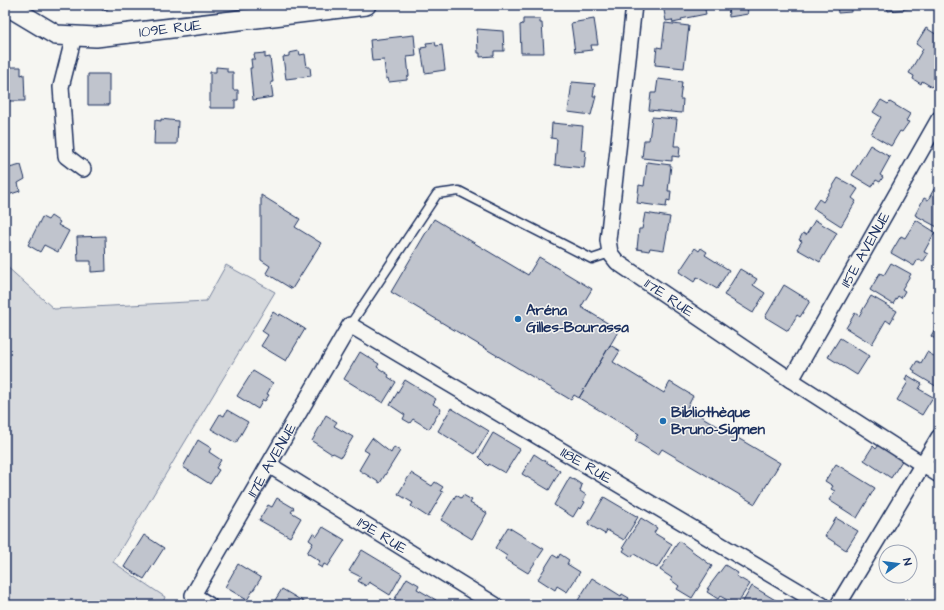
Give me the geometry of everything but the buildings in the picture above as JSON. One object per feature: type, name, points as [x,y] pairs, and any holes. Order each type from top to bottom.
[{"type":"street","name":"109E RUE","points":[[6,5],[56,35],[96,37],[366,5]]},
{"type":"street","points":[[610,253],[608,240],[634,5]]},
{"type":"street","points":[[74,36],[61,86],[61,94],[66,156],[83,169]]},
{"type":"street","name":"115E AVENUE","points":[[791,380],[939,119]]},
{"type":"street","name":"117E RUE","points":[[610,253],[617,262],[791,380],[939,476]]},
{"type":"street","name":"117E AVENUE","points":[[209,605],[193,595],[350,325]]},
{"type":"street","name":"118E RUE","points":[[350,325],[822,605]]},
{"type":"street","points":[[838,605],[939,437]]},
{"type":"street","name":"119E RUE","points":[[268,465],[495,605]]},
{"type":"lane","points":[[350,325],[437,194],[459,191],[592,259],[610,253]]},
{"type":"shaded area","points":[[5,265],[54,309],[206,301],[226,265],[275,292],[113,562],[165,597],[162,605],[5,605]]},
{"type":"place","name":"Aréna Gilles-Bourassa","points":[[518,319]]},
{"type":"place","name":"Bibliothèque Bruno-Sigmen","points":[[663,421]]}]
